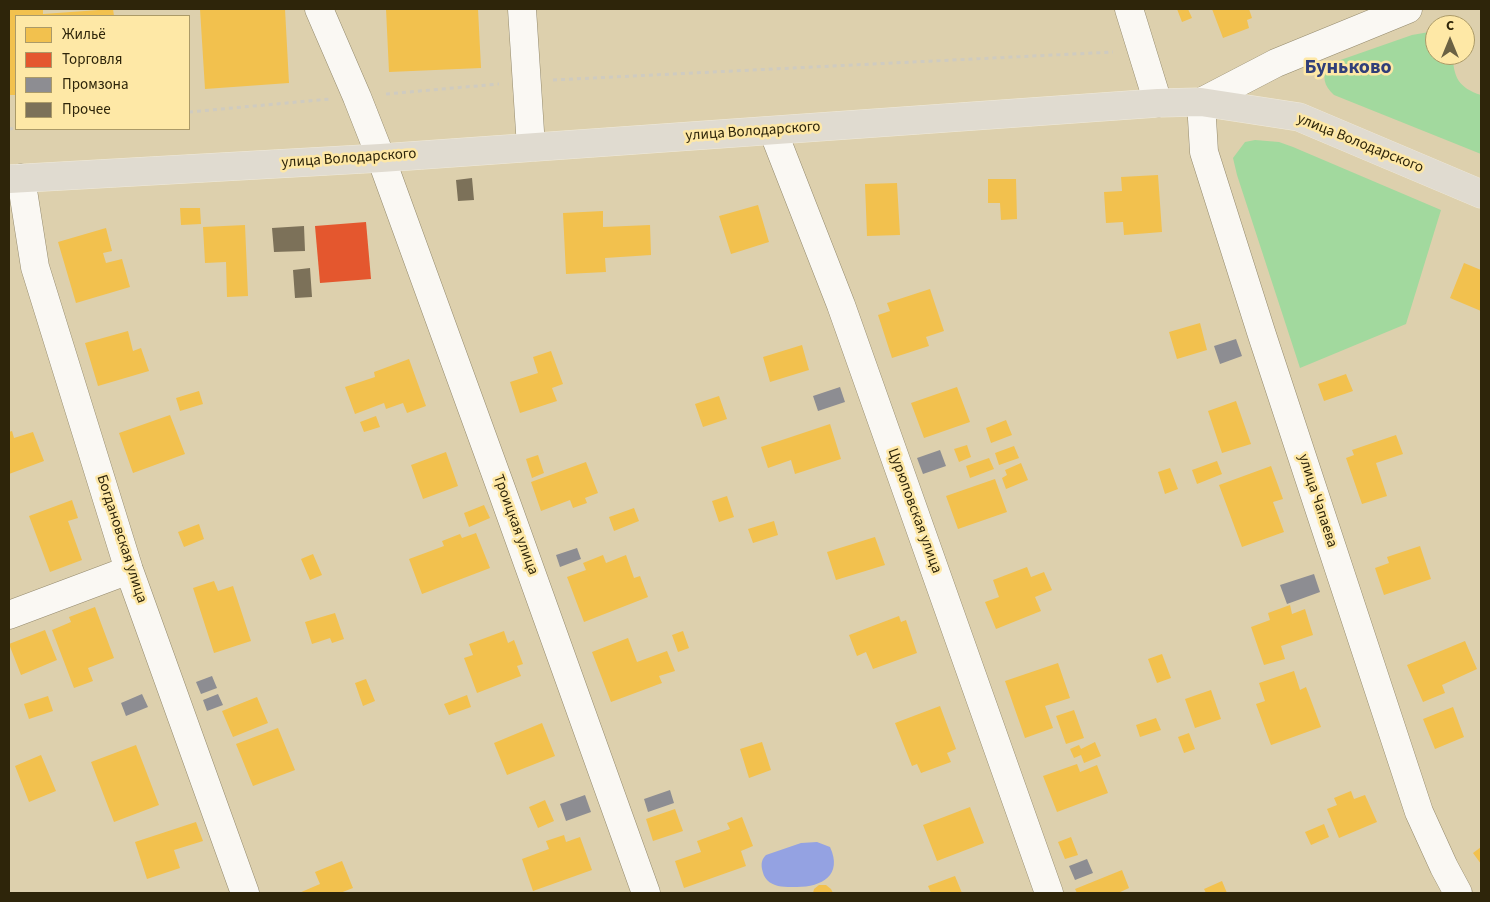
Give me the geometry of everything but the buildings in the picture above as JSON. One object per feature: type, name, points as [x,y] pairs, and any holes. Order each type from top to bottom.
[{"type":"main road","name":"улица Володарского","points":[[15,179],[381,158],[1158,103],[1201,102],[1299,117],[1481,194]]},
{"type":"street","name":"Троицкая улица","points":[[319,9],[381,158],[506,500],[646,893]]},
{"type":"street","points":[[522,9],[530,147]]},
{"type":"street","points":[[1129,9],[1158,103]]},
{"type":"street","points":[[1201,102],[1276,63],[1408,9]]},
{"type":"street","name":"улица Чапаева","points":[[1201,102],[1204,152],[1262,336],[1420,812],[1444,868],[1458,893]]},
{"type":"street","name":"Цурюповская улица","points":[[773,131],[840,305],[1049,893]]},
{"type":"street","name":"Богдановская улица","points":[[15,179],[35,267],[129,570],[245,893]]},
{"type":"street","points":[[9,615],[129,570]]},
{"type":"path","points":[[190,112],[526,82],[1141,51]]},
{"type":"green space","points":[[1425,33],[1425,65],[1453,65],[1456,75],[1462,85],[1481,95],[1481,154],[1334,95],[1328,88],[1324,77],[1329,64],[1412,35]]},
{"type":"green space","points":[[1255,140],[1279,142],[1293,147],[1441,210],[1406,324],[1300,368],[1233,158],[1245,142]]},
{"type":"water","points":[[817,842],[830,847],[834,865],[828,878],[815,885],[797,887],[777,886],[766,879],[762,865],[766,855],[801,843]]},
{"type":"district","name":"Буньково","points":[[1348,69]]}]
